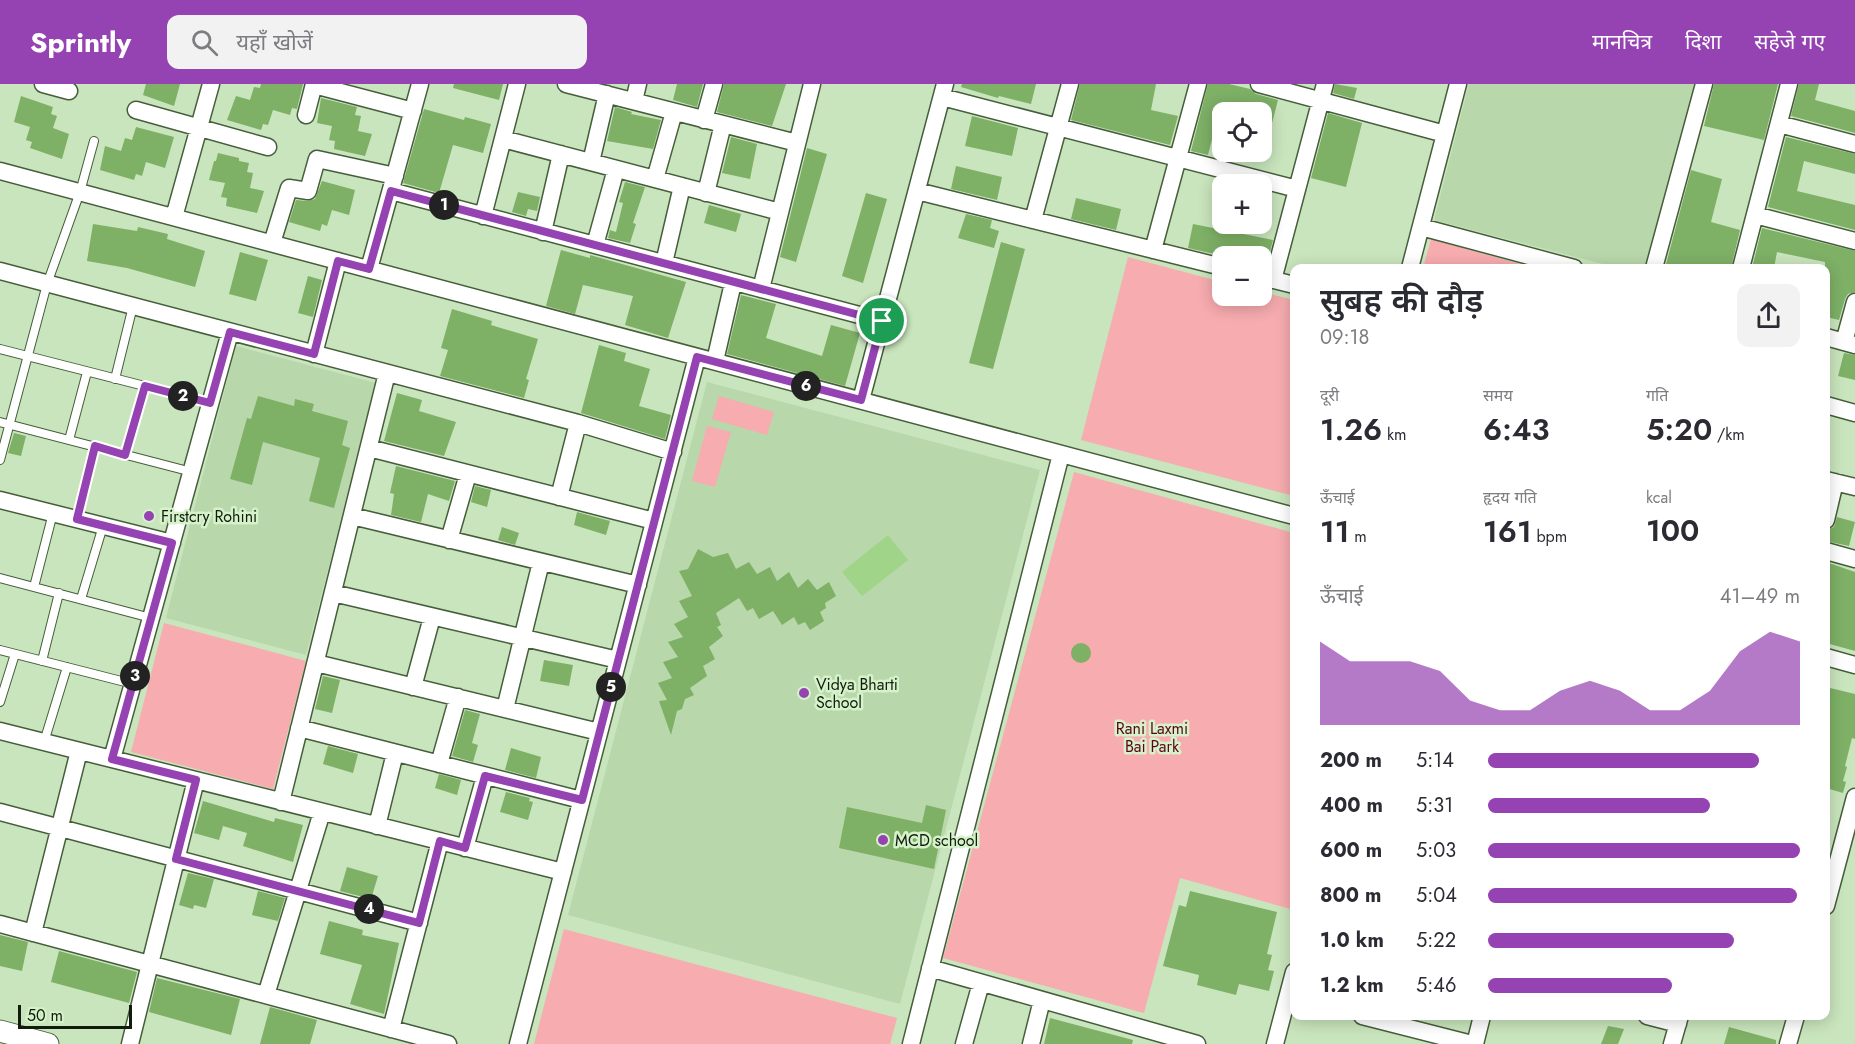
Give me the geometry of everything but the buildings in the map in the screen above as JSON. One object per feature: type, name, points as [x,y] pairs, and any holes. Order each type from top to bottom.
[{"type":"street","points":[[43,84],[69,91]]},
{"type":"street","points":[[174,217],[211,84]]},
{"type":"street","points":[[369,269],[420,84]]},
{"type":"street","points":[[483,216],[517,84]]},
{"type":"street","points":[[566,84],[586,86],[607,94],[797,143]]},
{"type":"street","points":[[634,101],[638,84]]},
{"type":"street","points":[[704,120],[714,84]]},
{"type":"street","points":[[761,289],[812,84]]},
{"type":"street","points":[[1033,220],[1070,84]]},
{"type":"street","points":[[1153,250],[1198,84]]},
{"type":"street","points":[[1259,84],[1445,134]]},
{"type":"street","points":[[1272,264],[1297,189],[1325,84]]},
{"type":"street","points":[[1411,264],[1458,84]]},
{"type":"street","points":[[1655,264],[1704,84]]},
{"type":"street","points":[[1742,264],[1789,84]]},
{"type":"street","points":[[306,115],[314,85],[412,111]]},
{"type":"street","points":[[861,400],[943,91],[1058,127],[1297,189]]},
{"type":"street","points":[[591,162],[607,94]]},
{"type":"street","points":[[136,110],[268,147]]},
{"type":"street","points":[[655,179],[674,112]]},
{"type":"street","points":[[706,193],[723,124]]},
{"type":"street","points":[[1779,124],[1855,144]]},
{"type":"street","points":[[503,139],[780,212]]},
{"type":"street","points":[[543,232],[561,154]]},
{"type":"street","points":[[272,243],[289,188],[308,192],[317,159],[483,216],[882,321]]},
{"type":"street","points":[[596,245],[616,169]]},
{"type":"street","points":[[0,171],[1290,515]]},
{"type":"street","points":[[664,263],[682,186]]},
{"type":"street","points":[[917,191],[1212,265]]},
{"type":"street","points":[[1755,215],[1855,241]]},
{"type":"street","points":[[1421,227],[1559,264]]},
{"type":"street","points":[[314,354],[338,261]]},
{"type":"street","points":[[0,271],[578,423],[673,452]]},
{"type":"street","points":[[1272,280],[1290,284]]},
{"type":"street","points":[[715,361],[733,283]]},
{"type":"street","points":[[1830,338],[1849,344],[1855,302]]},
{"type":"street","points":[[112,759],[230,332]]},
{"type":"street","points":[[518,1044],[697,357]]},
{"type":"street","points":[[281,801],[387,373]]},
{"type":"street","points":[[1830,406],[1855,413]]},
{"type":"street","points":[[559,497],[578,423]]},
{"type":"street","points":[[369,448],[654,521]]},
{"type":"street","points":[[910,1044],[1061,454]]},
{"type":"street","points":[[449,540],[468,474]]},
{"type":"street","points":[[1830,481],[1855,487]]},
{"type":"street","points":[[0,500],[172,543]]},
{"type":"street","points":[[352,516],[638,585]]},
{"type":"street","points":[[1830,553],[1855,559]]},
{"type":"street","points":[[506,709],[541,562]]},
{"type":"street","points":[[333,593],[618,660]]},
{"type":"street","points":[[413,687],[432,617]]},
{"type":"street","points":[[1830,658],[1855,665]]},
{"type":"street","points":[[316,663],[599,732]]},
{"type":"street","points":[[439,764],[458,698]]},
{"type":"street","points":[[299,728],[582,800]]},
{"type":"street","points":[[0,731],[563,872]]},
{"type":"street","points":[[33,933],[79,751]]},
{"type":"street","points":[[377,825],[395,753]]},
{"type":"street","points":[[465,848],[485,776]]},
{"type":"street","points":[[130,1044],[196,780]]},
{"type":"street","points":[[1830,891],[1855,797]]},
{"type":"street","points":[[0,812],[419,923]]},
{"type":"street","points":[[266,995],[322,812]]},
{"type":"street","points":[[391,1029],[440,841]]},
{"type":"street","points":[[0,924],[448,1044]]},
{"type":"street","points":[[930,969],[1042,1000],[1163,1039],[1197,1044]]},
{"type":"street","points":[[964,1044],[981,983]]},
{"type":"street","points":[[1031,1044],[1042,1000]]},
{"type":"street","points":[[1275,1044],[1290,1000]]},
{"type":"street","points":[[1382,1020],[1473,1044],[1481,1020]]},
{"type":"street","points":[[1672,1044],[1679,1020]]},
{"type":"street","points":[[1788,1044],[1795,1020]]},
{"type":"street","points":[[0,1031],[48,1044]]},
{"type":"lane","points":[[0,460],[47,284],[80,192],[94,141]]},
{"type":"lane","points":[[115,379],[133,306]]},
{"type":"lane","points":[[0,349],[210,403]]},
{"type":"lane","points":[[69,440],[87,372]]},
{"type":"lane","points":[[125,455],[145,386]]},
{"type":"lane","points":[[0,422],[192,472]]},
{"type":"lane","points":[[77,519],[95,446]]},
{"type":"lane","points":[[34,587],[52,513]]},
{"type":"lane","points":[[81,599],[103,526]]},
{"type":"lane","points":[[0,578],[151,618]]},
{"type":"lane","points":[[42,661],[59,593]]},
{"type":"lane","points":[[0,650],[133,684]]},
{"type":"lane","points":[[0,702],[15,654]]},
{"type":"lane","points":[[44,742],[67,667]]},
{"type":"shaded area","points":[[1469,84],[1696,84],[1650,264],[1603,264],[1434,220]]},
{"type":"shaded area","points":[[236,346],[376,383],[306,655],[166,618]]},
{"type":"shaded area","name":"Vidya Bharti School","points":[[707,382],[1040,470],[900,1004],[568,915]]},
{"type":"shaded area","points":[[888,535],[908,560],[862,596],[842,572]]},
{"type":"green space","points":[[1431,239],[1520,264],[1424,264]]},
{"type":"green space","points":[[1128,257],[1212,279],[1212,306],[1272,306],[1272,294],[1290,299],[1290,495],[1081,440]]},
{"type":"green space","points":[[719,396],[774,412],[767,435],[712,419]]},
{"type":"green space","points":[[707,426],[731,432],[715,487],[692,481]]},
{"type":"green space","name":"Rani Laxmi Bai Park","points":[[1074,472],[1290,532],[1290,909],[1180,878],[1144,1013],[943,958]]},
{"type":"green space","points":[[164,623],[306,661],[273,789],[131,752]]},
{"type":"green space","points":[[564,929],[897,1018],[890,1044],[534,1044]]},
{"type":"place","name":"Firstcry Rohini","points":[[149,516]]},
{"type":"place","name":"Vidya Bharti School","points":[[804,693]]},
{"type":"place","name":"MCD school","points":[[883,840]]},
{"type":"route","points":[[391,191],[882,321],[861,400],[697,357],[582,800],[485,776],[465,848],[440,841],[419,923],[176,859],[196,780],[112,759],[172,543],[77,519],[95,446],[125,455],[145,386],[210,403],[230,332],[314,354],[338,261],[369,269],[391,191]]}]
